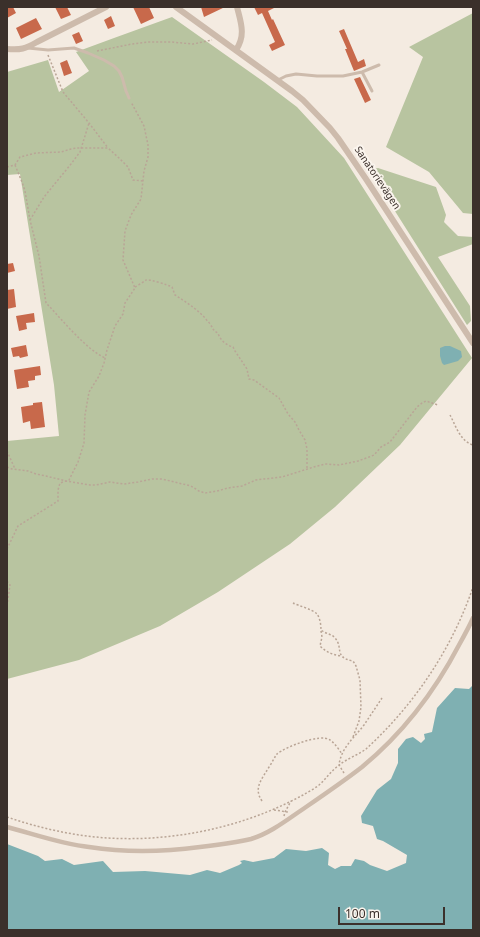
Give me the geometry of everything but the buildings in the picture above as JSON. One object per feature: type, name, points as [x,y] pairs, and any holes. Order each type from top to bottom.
[{"type":"street","points":[[7,49],[20,50],[28,48],[106,7]]},
{"type":"street","name":"Sanatorievägen","points":[[176,7],[278,80],[303,100],[330,128],[366,179],[473,343]]},
{"type":"street","points":[[236,50],[242,39],[241,22],[237,7]]},
{"type":"street","points":[[7,828],[56,841],[88,847],[139,852],[157,852],[240,842],[267,832],[348,778],[383,747],[412,716],[439,680],[451,661],[473,618]]},
{"type":"lane","points":[[28,48],[48,50],[74,48],[88,53],[114,66],[119,71],[129,98]]},
{"type":"lane","points":[[278,80],[286,76],[296,74],[343,76],[362,72],[379,65]]},
{"type":"lane","points":[[362,72],[372,91]]},
{"type":"path","points":[[88,53],[148,42],[193,44],[219,38]]},
{"type":"path","points":[[48,50],[48,54],[63,92],[108,148],[128,167],[133,180],[143,181]]},
{"type":"path","points":[[129,98],[144,126],[148,145],[148,157],[144,171],[141,199],[130,215],[125,231],[123,260],[135,287]]},
{"type":"path","points":[[30,220],[44,197],[80,152],[89,123]]},
{"type":"path","points":[[7,167],[14,165],[20,157],[36,152],[61,152],[71,148],[108,148]]},
{"type":"path","points":[[14,165],[25,191],[30,220],[39,256],[46,303],[75,334],[98,354],[105,358]]},
{"type":"path","points":[[7,549],[18,526],[58,501],[58,490],[60,483],[68,480],[78,462],[84,443],[88,392],[99,376],[115,326],[123,314],[125,303],[135,287],[147,280],[172,287],[175,295],[202,315],[224,342],[229,346],[234,347],[234,351],[247,369],[249,379],[254,380],[279,398],[305,440],[307,449],[306,469]]},
{"type":"path","points":[[7,467],[66,481],[96,485],[110,482],[124,484],[152,479],[162,479],[191,486],[205,493],[242,486],[256,480],[282,478],[306,469],[326,464],[339,465],[369,457],[390,442],[422,402],[426,401],[438,405]]},
{"type":"path","points":[[450,415],[461,436],[468,443],[473,445]]},
{"type":"path","points":[[7,451],[15,469]]},
{"type":"path","points":[[7,581],[10,585],[7,606]]},
{"type":"path","points":[[7,817],[43,828],[66,832],[106,838],[134,839],[175,836],[204,831],[274,810],[318,785],[339,765],[361,753],[398,717],[418,693],[436,666],[460,620],[473,587]]},
{"type":"path","points":[[293,603],[317,614],[320,622],[322,637],[320,646],[334,655],[353,661],[356,666],[360,680],[361,707],[359,721],[353,738]]},
{"type":"path","points":[[321,630],[334,636],[339,642],[341,656]]},
{"type":"path","points":[[348,778],[339,765],[342,754],[382,698]]},
{"type":"path","points":[[262,801],[259,796],[258,789],[260,780],[276,756],[282,751],[307,740],[323,737],[330,739],[342,754]]},
{"type":"path","points":[[282,823],[284,812],[291,801]]},
{"type":"path","points":[[274,810],[297,813]]},
{"type":"green space","points":[[473,13],[473,214],[463,213],[429,172],[386,147],[423,57],[409,47]]},
{"type":"green space","points":[[172,17],[297,107],[344,158],[472,358],[400,445],[335,507],[290,544],[218,592],[160,626],[79,660],[7,679],[7,441],[59,436],[54,385],[20,174],[7,175],[7,72],[48,60],[59,92],[89,71],[76,52]]},
{"type":"green space","points":[[378,168],[436,187],[446,215],[444,222],[458,236],[473,237],[473,244],[438,257],[470,306],[471,321],[467,325],[369,170]]},
{"type":"water","points":[[450,346],[461,351],[462,357],[458,361],[444,365],[440,356],[440,348]]},
{"type":"water","points":[[473,685],[473,930],[7,930],[7,844],[38,856],[45,861],[62,859],[74,865],[103,861],[113,872],[145,871],[190,875],[207,870],[220,873],[239,865],[242,863],[240,861],[244,860],[253,862],[274,858],[286,849],[306,851],[322,848],[329,853],[328,865],[335,869],[341,866],[351,866],[355,859],[364,861],[370,865],[387,871],[406,863],[407,855],[377,839],[373,826],[362,823],[361,816],[377,790],[391,779],[398,763],[398,749],[406,739],[413,737],[421,743],[425,739],[424,734],[432,732],[437,708],[455,688],[469,689]]}]
